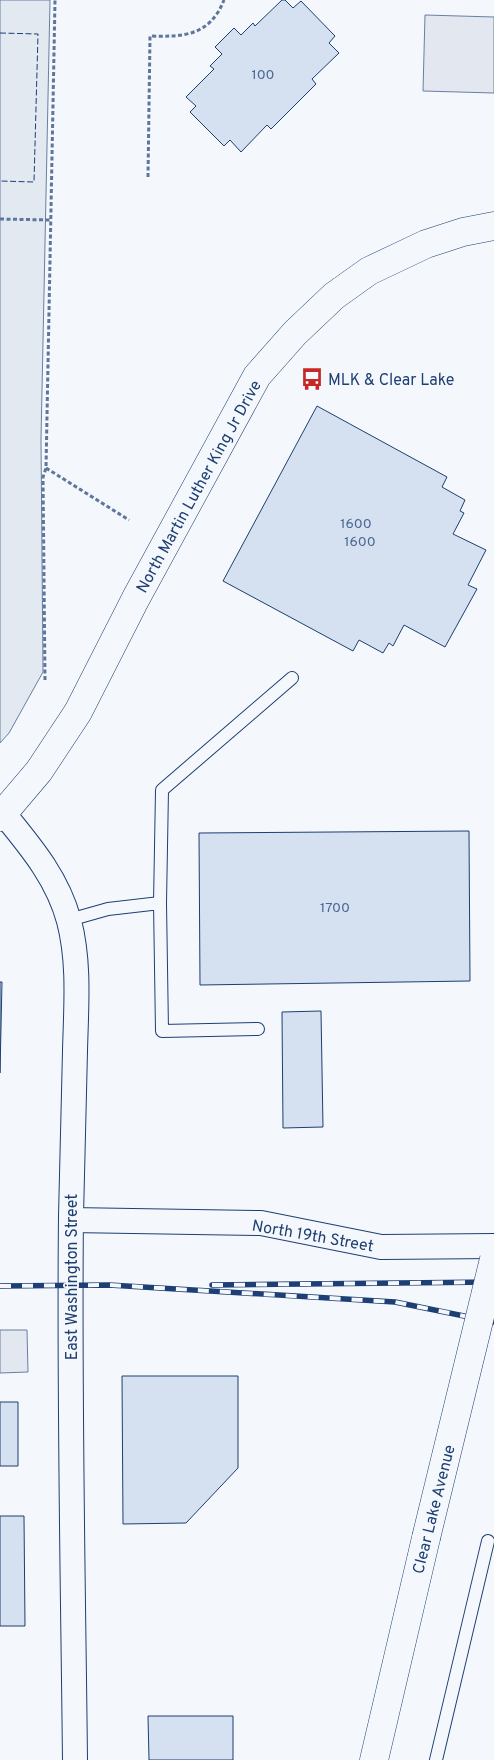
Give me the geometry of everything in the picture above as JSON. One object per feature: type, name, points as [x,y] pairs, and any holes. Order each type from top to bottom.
[{"type":"street","name":"North Martin Luther King Jr Drive","points":[[2,816],[39,771],[78,712],[136,598],[257,376],[295,333],[327,302],[368,272],[426,244],[463,232],[494,226]]},
{"type":"street","name":"East Washington Street","points":[[2,816],[42,862],[59,891],[69,920],[75,952],[77,988],[71,1220],[70,1404],[75,1760]]},
{"type":"street","name":"North 19th Street","points":[[71,1220],[262,1223],[381,1247],[494,1246]]},
{"type":"street","name":"Clear Lake Avenue","points":[[374,1760],[494,1259]]},
{"type":"lane","points":[[258,1029],[162,1031],[160,903],[162,790],[292,678]]},
{"type":"lane","points":[[69,920],[108,909],[160,903]]},
{"type":"lane","points":[[436,1760],[488,1540]]},
{"type":"path","points":[[45,680],[43,477],[46,468],[55,0]]},
{"type":"path","points":[[148,176],[149,34],[179,36],[198,31],[219,11],[224,0]]},
{"type":"path","points":[[0,218],[50,220]]},
{"type":"path","points":[[46,468],[129,520]]},
{"type":"shaded area","points":[[0,0],[50,0],[41,439],[43,672],[9,733],[0,743]]},
{"type":"shaded area","points":[[425,15],[494,17],[494,93],[423,91]]},
{"type":"shaded area","points":[[0,1330],[27,1330],[28,1372],[0,1373]]},
{"type":"building","points":[[282,0],[285,0],[293,8],[301,1],[335,36],[329,43],[339,53],[312,79],[316,84],[271,129],[267,125],[241,152],[230,140],[224,146],[190,112],[196,106],[186,97],[214,69],[210,66],[222,54],[215,47],[234,28],[241,35],[253,23],[255,26]]},
{"type":"building","points":[[317,406],[447,477],[442,487],[465,500],[460,511],[464,513],[453,534],[486,550],[468,585],[477,589],[445,647],[404,625],[393,646],[389,643],[383,653],[359,640],[353,651],[223,581]]},
{"type":"building","points":[[469,831],[470,981],[200,985],[199,833]]},
{"type":"building","points":[[0,982],[2,982],[0,1073]]},
{"type":"building","points":[[321,1011],[323,1127],[283,1128],[282,1012]]},
{"type":"building","points":[[122,1376],[238,1376],[238,1468],[186,1523],[123,1524]]},
{"type":"building","points":[[0,1402],[18,1402],[18,1466],[0,1466]]},
{"type":"building","points":[[0,1516],[24,1516],[25,1626],[0,1626]]},
{"type":"building","points":[[148,1716],[233,1716],[233,1760],[149,1760]]},
{"type":"railway","points":[[212,1285],[494,1282]]},
{"type":"railway","points":[[0,1286],[109,1285],[395,1302],[494,1322]]},
{"type":"fence","points":[[0,33],[38,34],[34,182],[0,181]]},
{"type":"place","name":"MLK & Clear Lake","points":[[312,379]]}]
